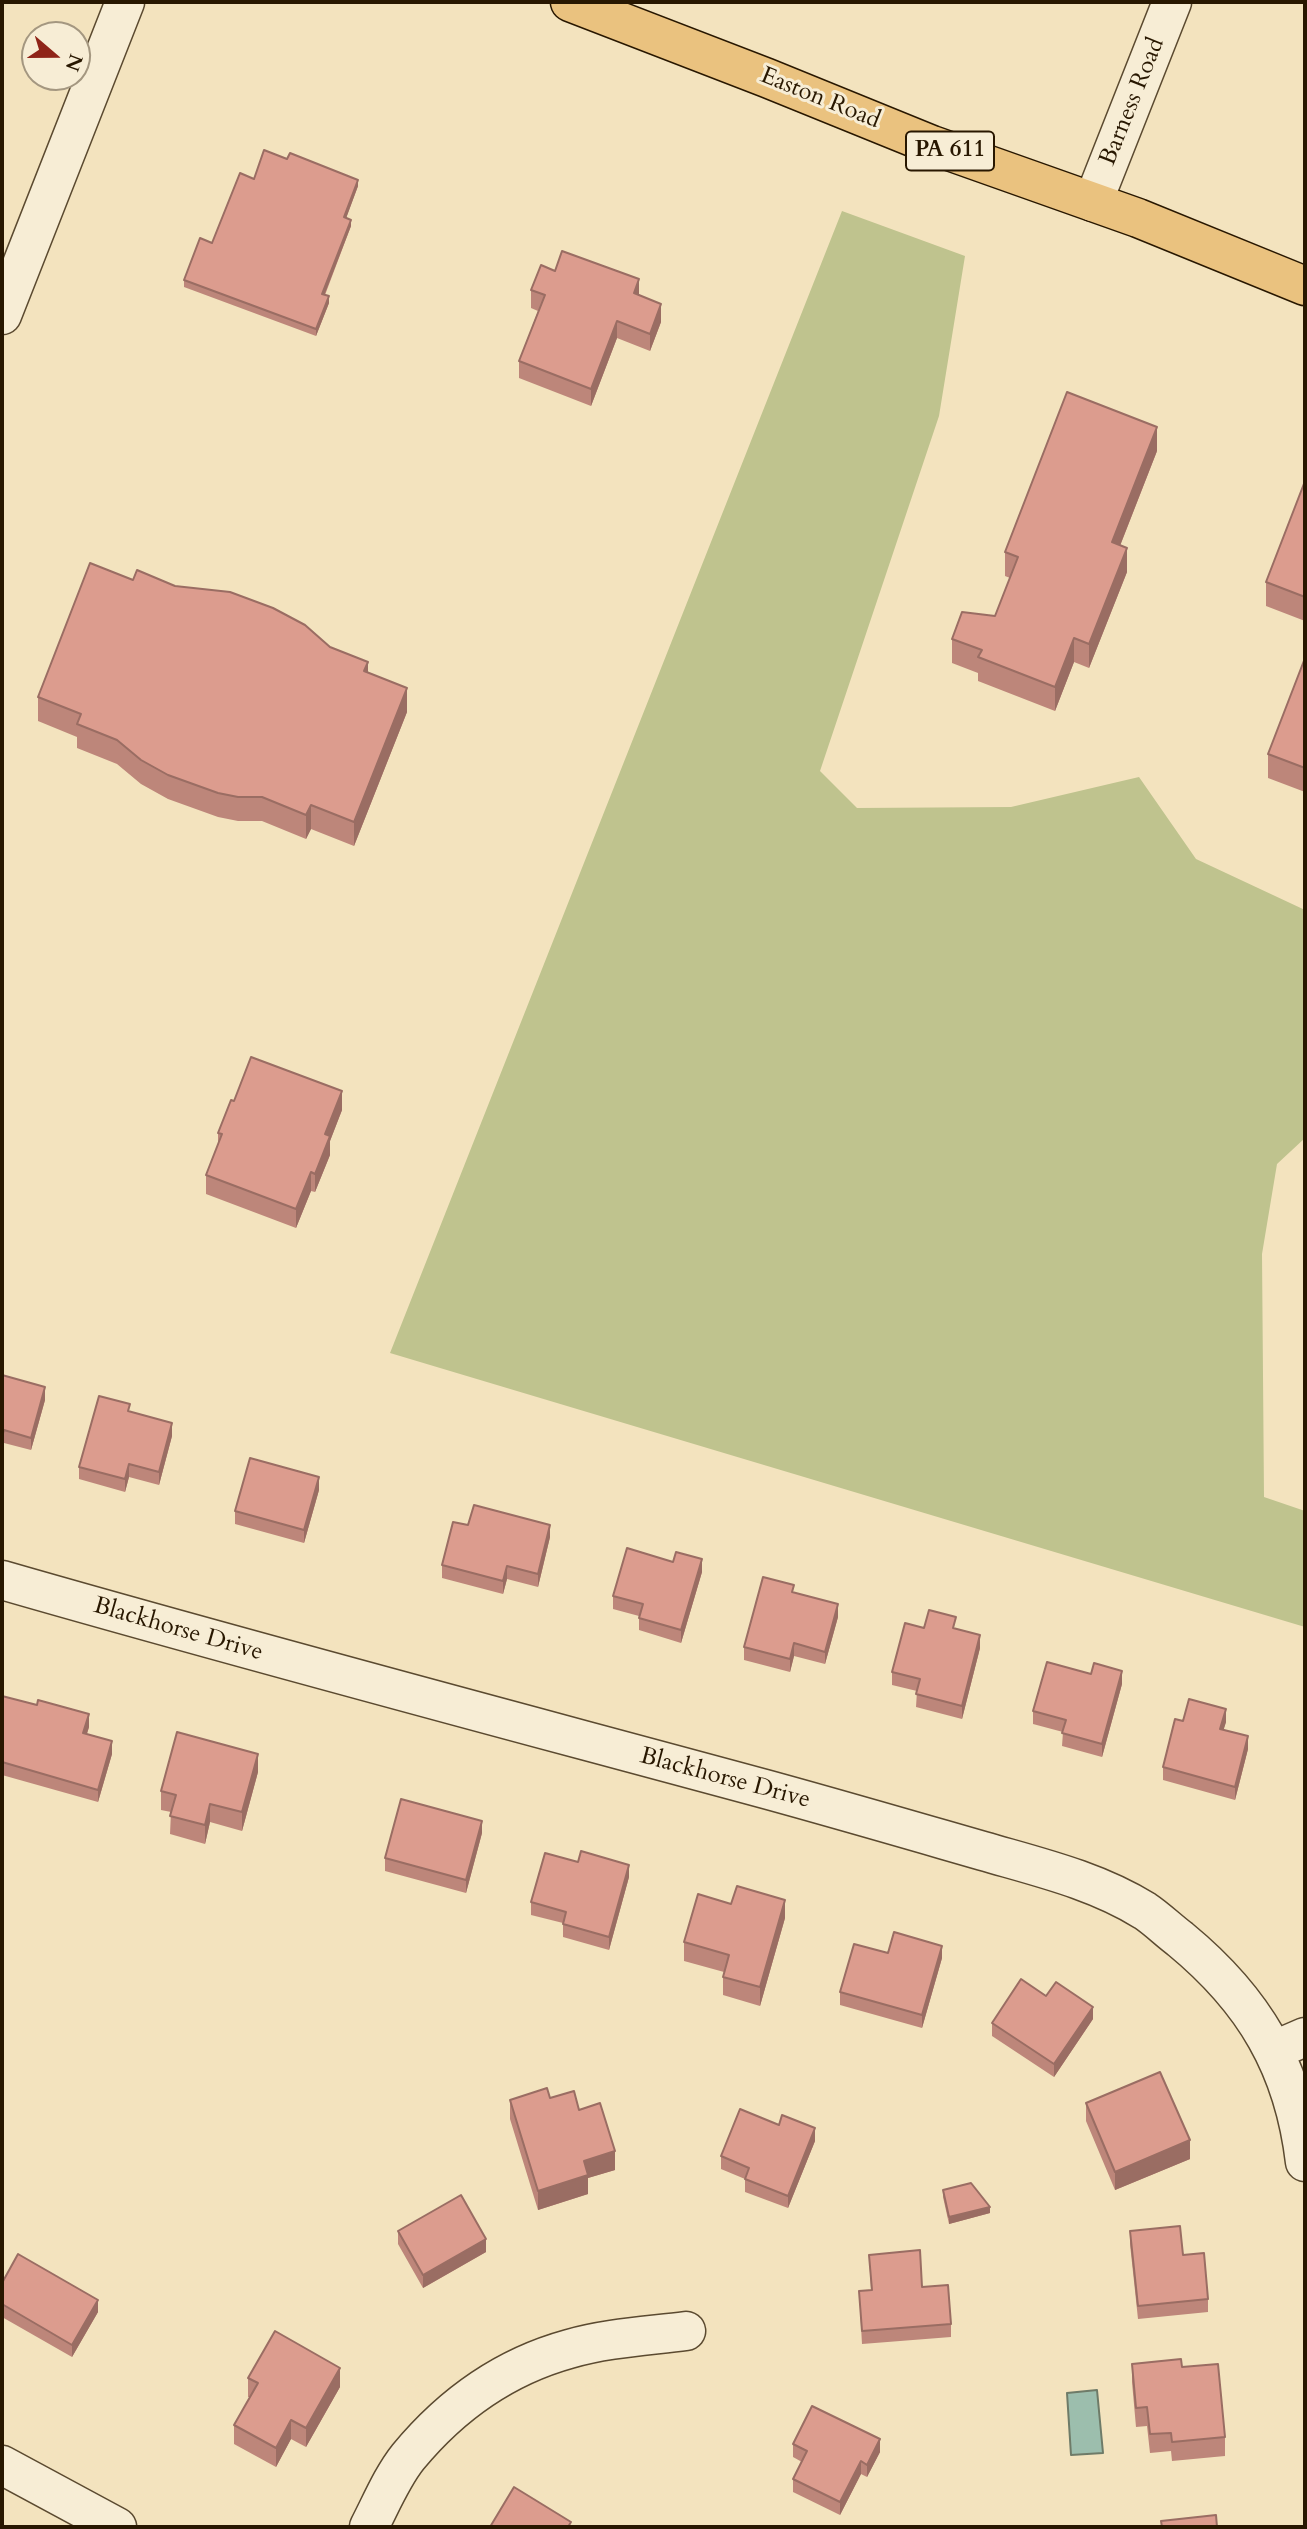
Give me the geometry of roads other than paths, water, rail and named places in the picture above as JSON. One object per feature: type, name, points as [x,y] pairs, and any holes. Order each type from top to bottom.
[{"type":"highway","name":"Easton Road","points":[[570,2],[932,145],[1093,202],[1305,286]]},
{"type":"street","points":[[2,314],[125,2]]},
{"type":"street","name":"Barness Road","points":[[1093,202],[1172,2]]},
{"type":"street","name":"Blackhorse Drive","points":[[2,1580],[187,1633],[871,1818],[1072,1876],[1112,1892],[1147,1912],[1205,1960],[1243,2001],[1290,2044],[1289,2086],[1302,2133],[1305,2162]]},
{"type":"street","points":[[369,2527],[407,2459],[453,2409],[492,2381],[526,2363],[571,2348],[603,2341],[686,2331]]},
{"type":"street","points":[[2,2465],[117,2527]]}]
